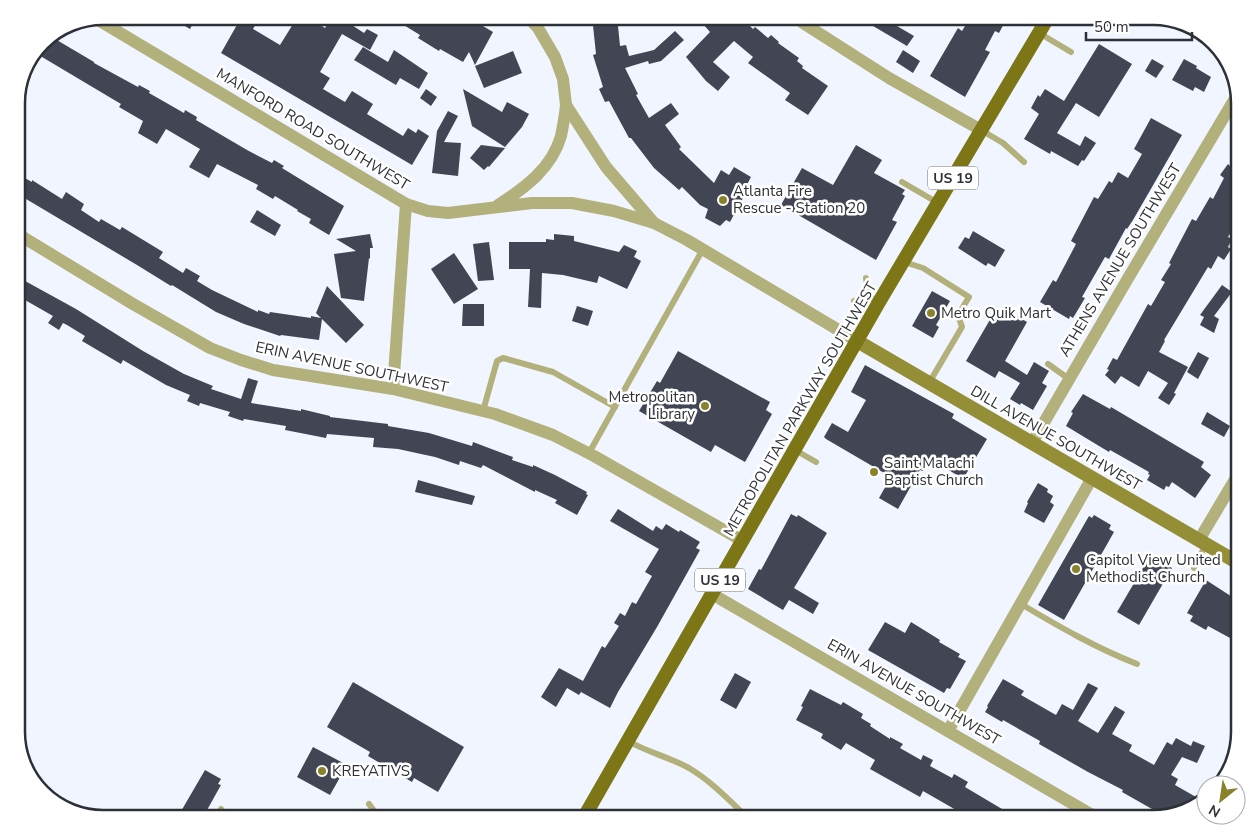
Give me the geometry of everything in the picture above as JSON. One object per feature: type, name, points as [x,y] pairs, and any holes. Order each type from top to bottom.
[{"type":"main road","name":"METROPOLITAN PARKWAY SOUTHWEST","points":[[588,810],[857,341],[874,299],[904,262],[1043,25]]},
{"type":"main road","name":"DILL AVENUE SOUTHWEST","points":[[857,341],[1231,559]]},
{"type":"street","name":"MANFORD ROAD SOUTHWEST","points":[[107,25],[406,204],[448,213],[532,203],[572,203],[614,211],[654,223],[703,249],[857,341]]},
{"type":"street","points":[[494,208],[526,187],[548,164],[560,137],[566,105],[562,79],[555,57],[535,25]]},
{"type":"street","points":[[805,25],[889,78],[981,130]]},
{"type":"street","points":[[566,105],[606,167],[654,223]]},
{"type":"street","name":"ATHENS AVENUE SOUTHWEST","points":[[1032,443],[1231,107]]},
{"type":"street","points":[[393,389],[406,204]]},
{"type":"street","name":"ERIN AVENUE SOUTHWEST","points":[[25,238],[210,348],[273,370],[393,389],[483,412],[553,435],[589,453],[743,541]]},
{"type":"street","points":[[948,731],[1092,478]]},
{"type":"street","points":[[1202,542],[1231,488]]},
{"type":"street","name":"ERIN AVENUE SOUTHWEST","points":[[712,594],[1084,810]]},
{"type":"lane","points":[[1039,32],[1071,52]]},
{"type":"lane","points":[[981,130],[1003,143],[1024,162]]},
{"type":"lane","points":[[902,182],[938,203]]},
{"type":"lane","points":[[589,453],[703,249]]},
{"type":"lane","points":[[904,262],[922,268],[969,297],[958,315],[962,326],[929,383]]},
{"type":"lane","points":[[854,301],[874,299],[866,278]]},
{"type":"lane","points":[[483,412],[497,361],[503,358],[553,372],[615,407]]},
{"type":"lane","points":[[1048,364],[1069,379]]},
{"type":"lane","points":[[795,450],[816,462]]},
{"type":"lane","points":[[1194,568],[1202,542]]},
{"type":"lane","points":[[1021,604],[1064,630],[1107,652],[1136,664]]},
{"type":"lane","points":[[628,741],[643,750],[666,757],[689,768],[739,810]]},
{"type":"lane","points":[[369,804],[373,810]]},
{"type":"building","points":[[183,25],[192,25],[190,29]]},
{"type":"building","points":[[237,25],[255,25],[253,29],[280,45],[292,25],[320,25],[325,28],[327,25],[352,25],[364,33],[367,29],[378,35],[370,50],[342,34],[320,72],[330,78],[323,89],[345,102],[352,91],[373,104],[367,114],[403,136],[408,128],[416,133],[418,129],[429,136],[412,165],[221,53]]},
{"type":"building","points":[[404,25],[481,25],[493,32],[475,65],[469,52],[463,62],[440,49],[439,51],[418,38],[420,35]]},
{"type":"building","points":[[593,25],[618,25],[620,46],[626,45],[629,56],[654,50],[675,31],[684,40],[661,61],[649,64],[648,61],[625,68],[638,94],[636,95],[649,118],[671,103],[679,114],[665,125],[681,147],[679,149],[714,183],[721,170],[729,175],[734,167],[751,177],[742,194],[744,196],[730,222],[726,220],[720,226],[705,218],[708,209],[700,205],[682,187],[679,190],[654,168],[631,138],[629,138],[609,101],[605,102],[599,89],[603,87],[593,55],[596,54]]},
{"type":"building","points":[[704,25],[749,25],[753,29],[755,27],[768,38],[771,35],[778,43],[799,58],[797,61],[803,66],[802,68],[828,86],[808,115],[785,100],[790,93],[748,63],[753,57],[734,41],[713,62],[730,77],[718,91],[706,81],[686,57],[710,32]]},
{"type":"building","points":[[871,25],[895,25],[914,36],[907,46]]},
{"type":"building","points":[[966,25],[1003,25],[999,33],[995,31],[985,50],[990,52],[965,97],[930,76],[958,28],[962,31]]},
{"type":"building","points":[[57,40],[94,63],[138,87],[139,85],[150,91],[149,93],[184,113],[185,110],[197,117],[196,120],[247,150],[272,163],[274,160],[284,166],[282,168],[344,206],[329,235],[309,223],[311,219],[298,210],[275,196],[273,199],[256,189],[258,185],[217,164],[209,178],[189,167],[200,149],[166,129],[157,144],[138,133],[143,121],[119,107],[121,104],[41,56]]},
{"type":"building","points":[[1099,44],[1132,64],[1099,117],[1076,103],[1057,133],[1080,146],[1085,136],[1096,143],[1084,161],[1082,160],[1078,166],[1051,151],[1050,154],[1024,139],[1039,114],[1031,108],[1038,95],[1040,97],[1045,89],[1064,101]]},
{"type":"building","points":[[363,47],[388,62],[394,50],[428,73],[419,89],[400,78],[396,85],[354,60]]},
{"type":"building","points":[[903,50],[920,61],[913,73],[896,62]]},
{"type":"building","points":[[513,51],[522,73],[484,88],[475,66]]},
{"type":"building","points":[[1152,59],[1164,66],[1156,78],[1145,71]]},
{"type":"building","points":[[1184,59],[1211,77],[1204,92],[1195,87],[1193,91],[1172,80]]},
{"type":"building","points":[[426,89],[437,97],[431,106],[420,98]]},
{"type":"building","points":[[463,89],[502,112],[507,102],[529,114],[522,127],[505,147],[472,126]]},
{"type":"building","points":[[448,111],[458,116],[444,142],[461,143],[458,176],[432,173],[437,131]]},
{"type":"building","points":[[1151,118],[1182,135],[1109,259],[1105,257],[1082,297],[1085,298],[1073,318],[1070,316],[1069,319],[1040,302],[1053,280],[1056,282],[1076,244],[1071,241],[1094,197],[1098,199],[1109,181],[1112,183],[1118,172],[1128,178],[1142,154],[1134,149]]},
{"type":"building","points":[[481,145],[505,148],[489,167],[484,170],[470,158]]},
{"type":"building","points":[[856,145],[882,160],[874,173],[905,190],[902,194],[905,196],[892,220],[897,222],[876,260],[781,205],[802,168],[833,185]]},
{"type":"building","points":[[1228,164],[1230,166],[1231,165],[1231,232],[1228,237],[1231,241],[1228,247],[1231,249],[1224,260],[1218,256],[1211,269],[1208,267],[1164,340],[1159,352],[1188,367],[1169,405],[1158,398],[1168,383],[1148,371],[1139,387],[1121,376],[1115,384],[1105,375],[1113,358],[1117,360],[1148,304],[1151,306],[1165,282],[1161,280],[1171,264],[1169,263],[1192,219],[1196,221],[1210,197],[1213,199],[1224,178],[1220,175]]},
{"type":"building","points":[[25,178],[32,182],[32,180],[62,199],[66,192],[84,204],[81,210],[99,222],[101,219],[120,230],[122,227],[163,252],[159,258],[183,273],[186,268],[200,276],[197,281],[258,312],[258,310],[269,314],[270,312],[321,318],[316,313],[327,286],[364,325],[346,343],[322,319],[319,340],[280,336],[216,312],[25,198]]},
{"type":"building","points":[[257,210],[281,225],[275,236],[250,222]]},
{"type":"building","points":[[973,231],[1005,250],[995,267],[988,263],[986,266],[958,248],[965,237],[969,239]]},
{"type":"building","points":[[370,234],[373,248],[370,248],[364,301],[341,298],[334,254],[356,251],[336,239]]},
{"type":"building","points":[[554,234],[574,236],[574,241],[619,252],[624,245],[637,251],[634,257],[641,261],[627,289],[599,276],[597,283],[563,275],[542,273],[541,308],[528,307],[530,269],[509,269],[509,242],[546,242],[546,239],[554,240]]},
{"type":"building","points":[[489,242],[494,280],[478,281],[473,244]]},
{"type":"building","points":[[454,253],[478,289],[454,304],[431,269]]},
{"type":"building","points":[[25,281],[76,309],[184,374],[213,386],[211,389],[241,399],[248,378],[258,381],[251,403],[301,411],[301,409],[330,417],[388,424],[388,426],[429,433],[472,446],[473,442],[513,457],[512,460],[533,467],[533,465],[555,475],[587,492],[586,494],[588,495],[577,515],[555,503],[557,500],[535,490],[535,492],[483,465],[481,468],[460,461],[459,465],[435,457],[398,449],[373,447],[374,438],[327,434],[326,438],[285,430],[286,426],[244,419],[243,421],[228,416],[230,412],[200,403],[199,406],[187,401],[190,395],[166,385],[123,360],[121,364],[82,341],[85,336],[67,325],[63,323],[59,330],[48,323],[53,316],[25,300]]},
{"type":"building","points":[[1222,285],[1231,291],[1214,316],[1219,319],[1214,333],[1200,325],[1204,317],[1200,315]]},
{"type":"building","name":"Metro Quik Mart","points":[[932,291],[950,301],[936,325],[939,327],[933,338],[912,326]]},
{"type":"building","points":[[463,304],[484,304],[484,326],[462,326]]},
{"type":"building","points":[[577,306],[593,311],[588,326],[572,321]]},
{"type":"building","points":[[1005,309],[1027,322],[1005,361],[1027,375],[1034,362],[1049,371],[1042,383],[1047,386],[1033,410],[1010,399],[1020,383],[999,371],[995,378],[966,361],[995,311],[1001,314]]},
{"type":"building","name":"Metropolitan Library","points":[[678,351],[770,402],[766,410],[772,414],[745,462],[715,445],[711,452],[639,411],[657,381],[660,383]]},
{"type":"building","points":[[1198,352],[1209,358],[1198,379],[1187,372]]},
{"type":"building","points":[[865,365],[954,414],[952,418],[987,439],[963,479],[930,458],[923,471],[920,470],[898,509],[879,498],[891,477],[824,437],[832,423],[848,432],[866,400],[851,392]]},
{"type":"building","points":[[1083,394],[1110,409],[1111,407],[1204,462],[1201,467],[1211,475],[1195,498],[1172,482],[1164,490],[1147,480],[1150,475],[1148,474],[1149,472],[1110,450],[1109,452],[1066,426],[1073,413],[1071,412]]},
{"type":"building","points":[[1207,412],[1230,426],[1224,437],[1201,424]]},
{"type":"building","points":[[418,480],[475,496],[472,505],[415,492]]},
{"type":"building","points":[[1038,483],[1048,489],[1047,492],[1053,496],[1050,502],[1054,505],[1044,523],[1024,512],[1027,502]]},
{"type":"building","points":[[618,509],[653,531],[656,526],[662,530],[666,524],[679,532],[680,530],[700,542],[696,548],[700,550],[610,708],[581,692],[579,695],[567,688],[556,707],[541,697],[559,668],[583,681],[602,646],[605,648],[619,626],[614,623],[620,613],[625,616],[632,602],[636,604],[652,576],[645,572],[659,549],[610,521]]},
{"type":"building","points":[[791,514],[797,517],[798,515],[827,533],[794,588],[819,603],[813,614],[789,600],[783,610],[748,589],[759,569],[761,570]]},
{"type":"building","name":"Capitol View United Methodist Church","points":[[1094,515],[1111,525],[1109,529],[1114,532],[1064,620],[1038,605],[1089,516],[1092,518]]},
{"type":"building","points":[[1150,556],[1172,568],[1139,625],[1117,612]]},
{"type":"building","points":[[1206,580],[1231,596],[1231,636],[1230,638],[1208,626],[1206,630],[1190,621],[1193,616],[1187,613]]},
{"type":"building","points":[[885,622],[905,633],[911,622],[960,654],[958,657],[966,661],[950,689],[947,688],[944,693],[868,650]]},
{"type":"building","points":[[735,673],[751,682],[736,709],[720,700]]},
{"type":"building","points":[[1003,679],[1024,691],[1021,695],[1056,715],[1062,704],[1073,710],[1088,683],[1098,688],[1078,721],[1098,733],[1115,706],[1125,712],[1112,734],[1132,745],[1129,751],[1154,765],[1167,742],[1172,745],[1176,738],[1191,746],[1193,741],[1205,746],[1197,763],[1182,757],[1171,775],[1178,779],[1175,785],[1196,797],[1183,804],[1153,810],[1122,792],[1123,790],[1039,744],[1040,741],[985,712]]},
{"type":"building","points":[[353,682],[464,747],[438,792],[414,778],[412,782],[368,756],[370,752],[327,727]]},
{"type":"building","points":[[810,689],[841,705],[843,702],[863,714],[861,718],[871,724],[870,726],[890,739],[890,737],[903,744],[900,748],[921,760],[923,755],[933,760],[930,766],[952,778],[954,774],[968,782],[965,787],[1004,810],[956,810],[923,791],[920,797],[870,769],[875,760],[846,743],[841,750],[821,738],[823,734],[796,720],[803,707],[801,706]]},
{"type":"building","name":"KREYATIVS","points":[[313,747],[347,765],[330,795],[297,777]]},
{"type":"building","points":[[205,770],[221,779],[218,784],[221,785],[207,810],[182,810]]},
{"type":"place","name":"Atlanta Fire Rescue - Station 20","points":[[723,200]]},
{"type":"place","name":"Metro Quik Mart","points":[[931,313]]},
{"type":"place","name":"Metropolitan Library","points":[[705,406]]},
{"type":"place","name":"Saint Malachi Baptist Church","points":[[874,472]]},
{"type":"place","name":"Capitol View United Methodist Church","points":[[1076,569]]},
{"type":"place","name":"KREYATIVS","points":[[322,771]]}]
